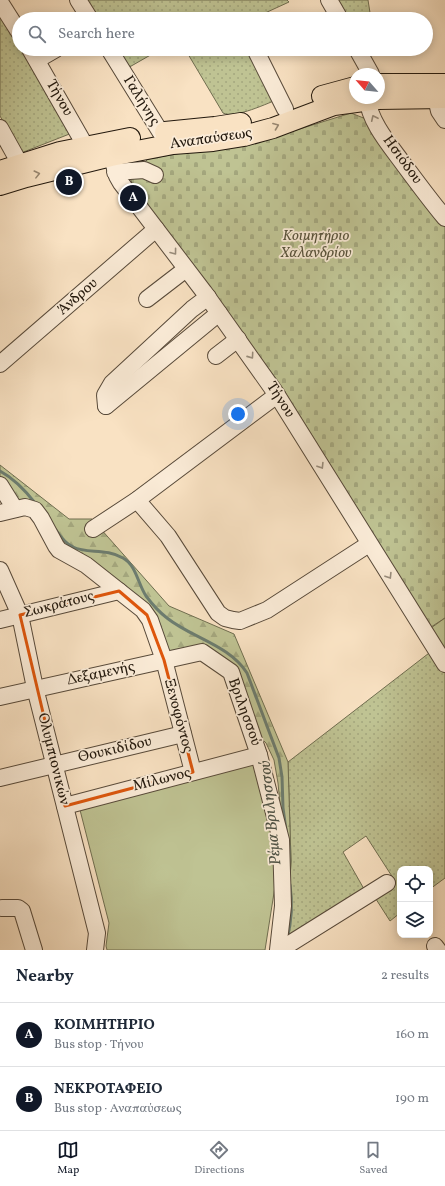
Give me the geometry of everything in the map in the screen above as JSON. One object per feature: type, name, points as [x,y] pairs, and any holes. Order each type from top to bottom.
[{"type":"main road","name":"Αναπαύσεως","points":[[385,94],[442,93]]},
{"type":"main road","name":"Αναπαύσεως","points":[[0,171],[60,152],[86,147],[111,157],[161,133],[224,126],[259,118],[319,96],[349,95]]},
{"type":"main road","name":"Αναπαύσεως","points":[[0,185],[33,175],[173,144],[233,138],[273,128],[349,101]]},
{"type":"street","points":[[78,0],[86,12]]},
{"type":"street","points":[[329,0],[336,12]]},
{"type":"street","points":[[0,2],[12,21]]},
{"type":"street","name":"Τήνου","points":[[35,56],[86,147]]},
{"type":"street","name":"Γαλήνης","points":[[113,56],[161,133]]},
{"type":"street","points":[[258,56],[285,109]]},
{"type":"street","points":[[361,56],[368,68]]},
{"type":"street","points":[[442,93],[438,111],[445,120]]},
{"type":"street","name":"Ησιόδου","points":[[370,104],[370,110],[377,125],[417,182],[445,218]]},
{"type":"street","points":[[0,128],[20,164]]},
{"type":"street","points":[[111,157],[155,175]]},
{"type":"street","name":"Τήνου","points":[[111,157],[121,183],[186,269],[207,292],[219,313],[277,395],[445,664]]},
{"type":"street","name":"Άνδρου","points":[[0,364],[156,229]]},
{"type":"street","points":[[147,299],[186,269]]},
{"type":"street","points":[[207,292],[192,309],[112,383],[104,394],[106,406],[219,313]]},
{"type":"street","points":[[216,356],[238,339]]},
{"type":"street","points":[[93,529],[137,500],[277,395]]},
{"type":"street","points":[[0,485],[7,511],[24,507],[35,510],[59,550],[86,565],[147,615],[164,660]]},
{"type":"street","points":[[137,500],[168,536],[218,612],[225,618],[233,620],[240,621],[267,610],[369,544]]},
{"type":"street","name":"Ολυμπιονικών","points":[[0,570],[16,602],[20,615],[35,688],[97,933],[93,950]]},
{"type":"street","name":"Σωκράτους","points":[[0,620],[119,591]]},
{"type":"street","name":"Δεξαμενής","points":[[0,697],[202,652]]},
{"type":"street","name":"Βριλησσού","points":[[202,652],[230,672],[259,755],[281,840],[283,947]]},
{"type":"street","name":"Ξενοφόντος","points":[[164,660],[193,772]]},
{"type":"street","name":"Θουκιδίδου","points":[[0,778],[183,734]]},
{"type":"street","name":"Μίλωνος","points":[[65,806],[259,755]]},
{"type":"street","points":[[283,947],[387,883]]},
{"type":"street","points":[[2,908],[18,908],[22,911],[34,950]]},
{"type":"highlighted area","points":[[119,591],[147,615],[164,660],[193,772],[65,806],[20,615]]},
{"type":"green space","points":[[83,0],[287,0],[289,2],[267,12],[91,12]]},
{"type":"green space","points":[[337,0],[368,0],[370,12],[343,12]]},
{"type":"green space","points":[[0,12],[12,32],[12,56],[26,56],[72,133],[21,153],[0,116]]},
{"type":"green space","points":[[118,56],[149,56],[126,69]]},
{"type":"green space","points":[[189,56],[263,56],[281,98],[243,112],[235,114],[223,113]]},
{"type":"green space","name":"Κοιμητήριο Χαλανδρίου","points":[[351,113],[366,119],[412,185],[445,226],[445,618],[431,627],[280,384],[134,188],[130,178],[148,159],[277,136]]},
{"type":"green space","points":[[0,465],[69,519],[92,519],[169,606],[234,634],[288,762],[291,861],[289,897],[278,783],[274,760],[266,743],[257,734],[242,686],[203,651],[167,656],[155,623],[19,507],[0,480]]},
{"type":"green space","points":[[445,618],[445,650],[431,628]]},
{"type":"green space","points":[[433,650],[445,670],[445,878],[433,887],[433,866],[397,866],[397,915],[390,921],[374,896],[395,881],[366,836],[343,852],[364,889],[287,938],[291,861],[288,762]]},
{"type":"green space","points":[[253,764],[273,839],[276,880],[265,950],[107,950],[106,946],[109,923],[80,810]]},
{"type":"waterway","name":"Ρέμα Βριλησσού","points":[[0,471],[19,485],[35,503]]},
{"type":"waterway","name":"Ρέμα Βριλησσού","points":[[56,530],[70,546],[78,549],[110,553],[123,558],[131,565],[146,596],[161,613],[177,625],[210,642],[230,655],[247,673],[279,758],[286,830]]},
{"type":"waterway","name":"Ρέμα Βριλησσού","points":[[289,846],[289,862]]},
{"type":"waterway","name":"Ρέμα Βριλησσού","points":[[287,939],[292,912],[290,885]]},
{"type":"place","name":"ΝΕΚΡΟΤΑΦΕΙΟ","points":[[69,182]]},
{"type":"place","name":"ΚΟΙΜΗΤΗΡΙΟ","points":[[133,198]]}]
